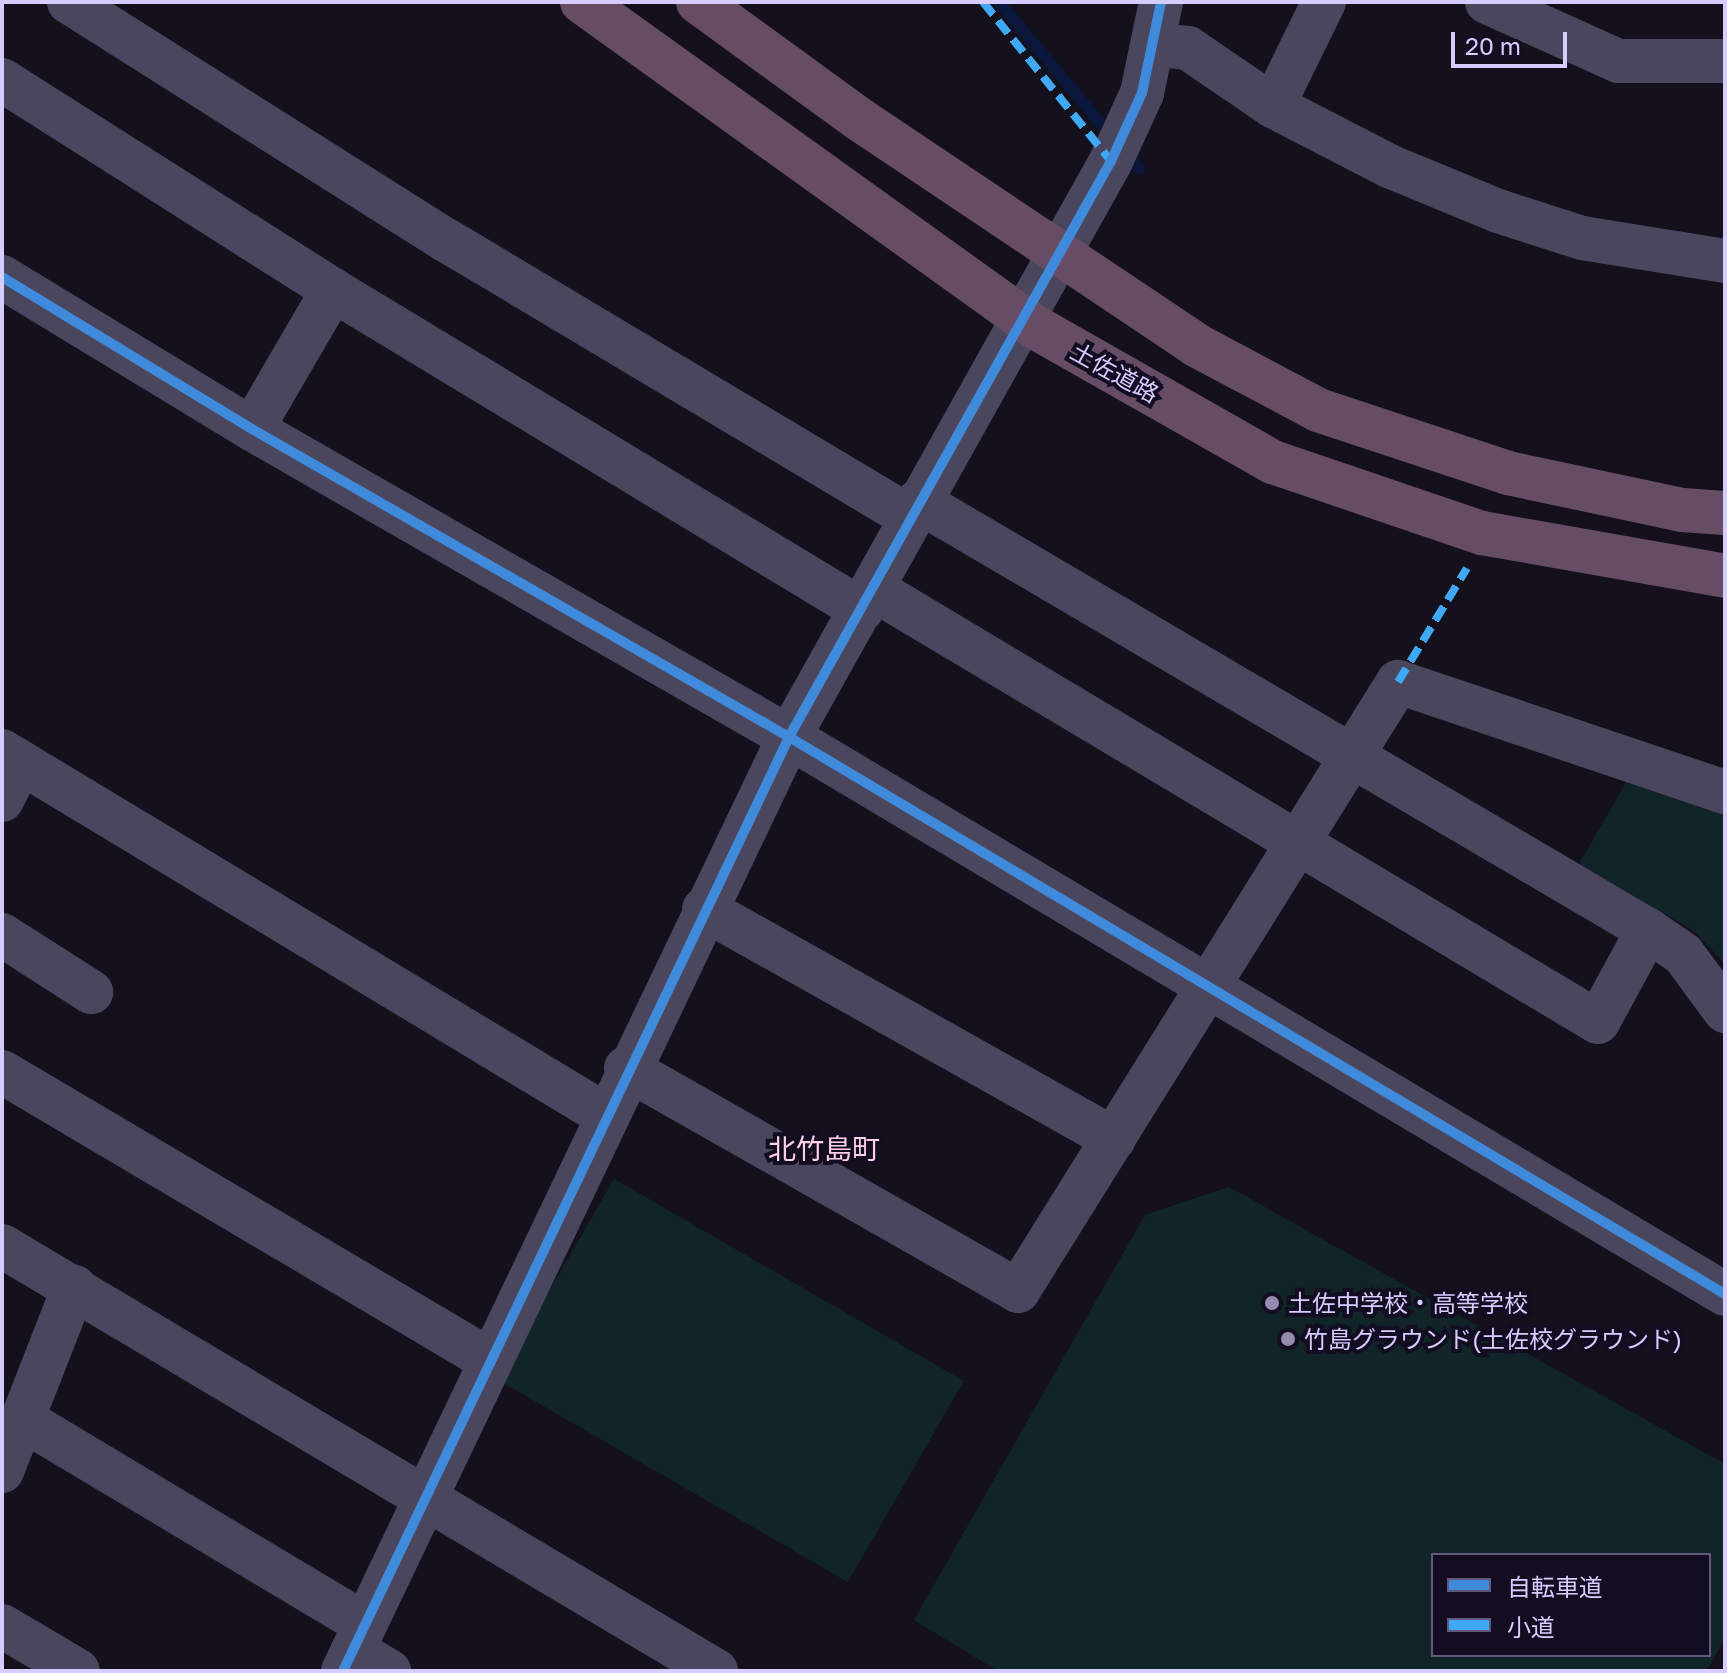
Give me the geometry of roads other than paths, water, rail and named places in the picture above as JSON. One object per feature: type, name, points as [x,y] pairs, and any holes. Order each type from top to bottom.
[{"type":"highway","name":"土佐道路","points":[[582,2],[1022,318],[1273,462],[1482,533],[1725,576]]},
{"type":"highway","points":[[698,2],[859,119],[1196,345],[1318,410],[1508,473],[1682,510],[1725,513]]},
{"type":"street","points":[[69,2],[446,240],[1648,930],[1683,954],[1725,1011]]},
{"type":"street","points":[[22,1419],[362,1654],[426,1497],[607,1116],[626,1068],[789,737],[1118,147],[1142,93],[1155,45],[1161,2]]},
{"type":"street","points":[[1273,106],[1324,2]]},
{"type":"street","points":[[1487,2],[1618,61],[1725,61]]},
{"type":"street","points":[[1155,45],[1188,48],[1273,106],[1389,166],[1498,211],[1582,238],[1725,261]]},
{"type":"street","points":[[2,80],[333,290],[867,600],[1301,843],[1598,1022],[1648,930]]},
{"type":"street","points":[[2,277],[252,429],[789,737],[1725,1294]]},
{"type":"street","points":[[252,429],[333,290]]},
{"type":"street","points":[[626,1068],[1018,1291],[1301,843],[1398,682],[1725,792]]},
{"type":"street","points":[[8,771],[607,1116]]},
{"type":"street","points":[[704,909],[1114,1139]]},
{"type":"street","points":[[2,935],[91,992]]},
{"type":"street","points":[[2,1072],[491,1361]]},
{"type":"street","points":[[2,1246],[716,1671]]},
{"type":"street","points":[[2,1471],[74,1287]]},
{"type":"street","points":[[2,1626],[78,1671]]},
{"type":"waterway","points":[[999,2],[1112,137]]},
{"type":"waterway","points":[[1124,151],[1139,169]]},
{"type":"place","name":"土佐中学校・高等学校","points":[[1272,1303]]},
{"type":"place","name":"竹島グラウンド(土佐校グラウンド)","points":[[1288,1339]]},
{"type":"district","name":"北竹島町","points":[[824,1149]]}]
